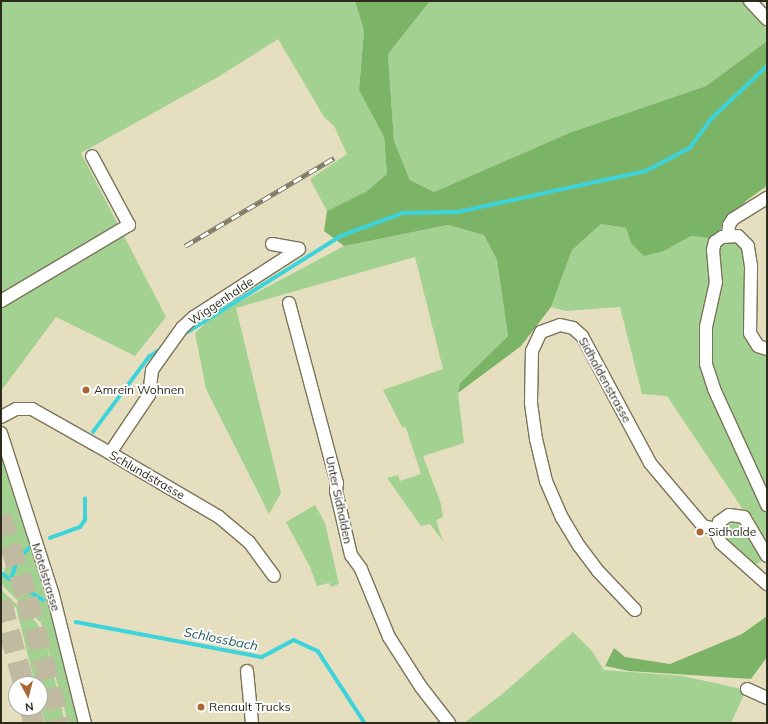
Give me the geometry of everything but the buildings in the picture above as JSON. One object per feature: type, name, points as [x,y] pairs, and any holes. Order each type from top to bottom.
[{"type":"street","points":[[750,1],[767,19]]},
{"type":"street","points":[[1,300],[130,225],[92,156]]},
{"type":"street","points":[[728,235],[729,225],[733,219],[767,198]]},
{"type":"street","points":[[767,349],[758,346],[750,333],[751,266],[748,246],[742,238],[728,235],[717,239],[713,246],[715,287],[706,327],[705,356],[714,389],[767,505]]},
{"type":"street","name":"Wiggenhalde","points":[[110,453],[149,395],[152,370],[177,335],[194,317],[299,249],[272,244]]},
{"type":"street","name":"Unter Sidhalden","points":[[289,303],[337,483],[336,491],[351,555],[360,569],[389,637],[422,687],[449,723]]},
{"type":"street","name":"Sidhaldenstrasse","points":[[635,610],[598,571],[578,546],[562,518],[546,481],[536,439],[531,402],[532,351],[541,332],[560,324],[573,328],[582,336],[650,463],[703,526],[716,529]]},
{"type":"street","name":"Schlundstrasse","points":[[1,416],[16,409],[32,409],[110,453],[219,517],[249,542],[274,576]]},
{"type":"street","name":"Motelstrasse","points":[[1,433],[52,595],[85,723]]},
{"type":"street","points":[[767,556],[753,529],[741,515],[733,514],[724,517],[716,529],[721,542],[767,584]]},
{"type":"street","points":[[248,671],[252,723]]},
{"type":"street","points":[[747,689],[767,698]]},
{"type":"green space","points":[[1,1],[355,1],[364,31],[359,90],[384,137],[387,174],[367,191],[327,211],[310,179],[347,154],[334,126],[324,117],[278,39],[218,77],[81,153],[166,317],[135,356],[56,317],[1,391]]},
{"type":"green space","points":[[355,1],[430,1],[388,54],[394,141],[410,180],[434,192],[569,133],[706,86],[767,41],[767,186],[747,200],[721,227],[720,234],[709,238],[691,236],[664,251],[644,256],[631,243],[626,228],[601,224],[572,250],[551,307],[521,346],[458,393],[460,383],[508,336],[497,260],[484,235],[448,225],[344,246],[324,231],[327,211],[367,191],[387,174],[384,137],[359,90],[364,31]]},
{"type":"green space","points":[[430,1],[743,1],[767,29],[767,41],[706,86],[569,133],[434,192],[410,180],[394,141],[388,54]]},
{"type":"green space","points":[[601,224],[626,228],[631,243],[664,251],[691,236],[709,238],[707,252],[712,279],[701,329],[699,354],[702,368],[767,510],[767,545],[752,515],[742,508],[667,396],[642,394],[620,307],[566,311],[551,307],[572,250]]},
{"type":"green space","points":[[448,225],[484,235],[497,260],[508,336],[460,383],[458,393],[464,443],[423,456],[441,504],[443,517],[436,520],[442,539],[445,537],[442,540],[430,524],[421,526],[387,478],[398,475],[400,481],[421,474],[406,428],[402,427],[383,390],[443,369],[415,257],[236,308],[281,493],[269,514],[206,389],[195,333],[213,316],[344,246]]},
{"type":"green space","points":[[734,240],[746,250],[747,330],[767,355],[767,497],[715,384],[707,350],[719,247],[722,242]]},
{"type":"green space","points":[[1,452],[46,593],[80,723],[68,723],[41,623],[3,586],[1,581],[7,561],[1,546]]},
{"type":"green space","points":[[315,505],[325,523],[339,584],[331,587],[329,583],[317,586],[310,567],[286,522]]},
{"type":"green space","points":[[735,522],[745,528],[763,560],[753,566],[725,537],[725,527]]},
{"type":"green space","points":[[1,590],[36,622],[45,638],[65,723],[45,723],[43,716],[48,716],[48,676],[33,676],[16,607],[7,609],[1,602]]},
{"type":"green space","points":[[767,616],[767,657],[751,679],[629,671],[605,666],[614,648],[625,657],[670,664],[742,634]]},
{"type":"green space","points":[[573,632],[592,651],[604,670],[683,676],[746,690],[731,723],[464,723],[501,695]]},
{"type":"waterway","points":[[181,336],[341,236],[403,213],[458,212],[646,171],[690,148],[711,119],[767,66]]},
{"type":"waterway","points":[[93,432],[149,357],[161,349]]},
{"type":"waterway","points":[[50,538],[80,527],[85,520],[85,499]]},
{"type":"waterway","points":[[11,580],[17,560],[28,549]]},
{"type":"waterway","points":[[1,573],[43,600]]},
{"type":"waterway","name":"Schlossbach","points":[[76,622],[262,657],[294,640],[318,651],[365,723]]},
{"type":"tunnel","points":[[1,515],[27,598],[60,723]]},
{"type":"tunnel","points":[[1,601],[22,676]]},
{"type":"tunnel","points":[[32,716],[34,723]]},
{"type":"railway","points":[[185,246],[334,158]]},
{"type":"place","name":"Amrein Wohnen","points":[[86,390]]},
{"type":"place","name":"Sidhalde","points":[[700,532]]},
{"type":"place","name":"Renault Trucks","points":[[201,707]]}]
